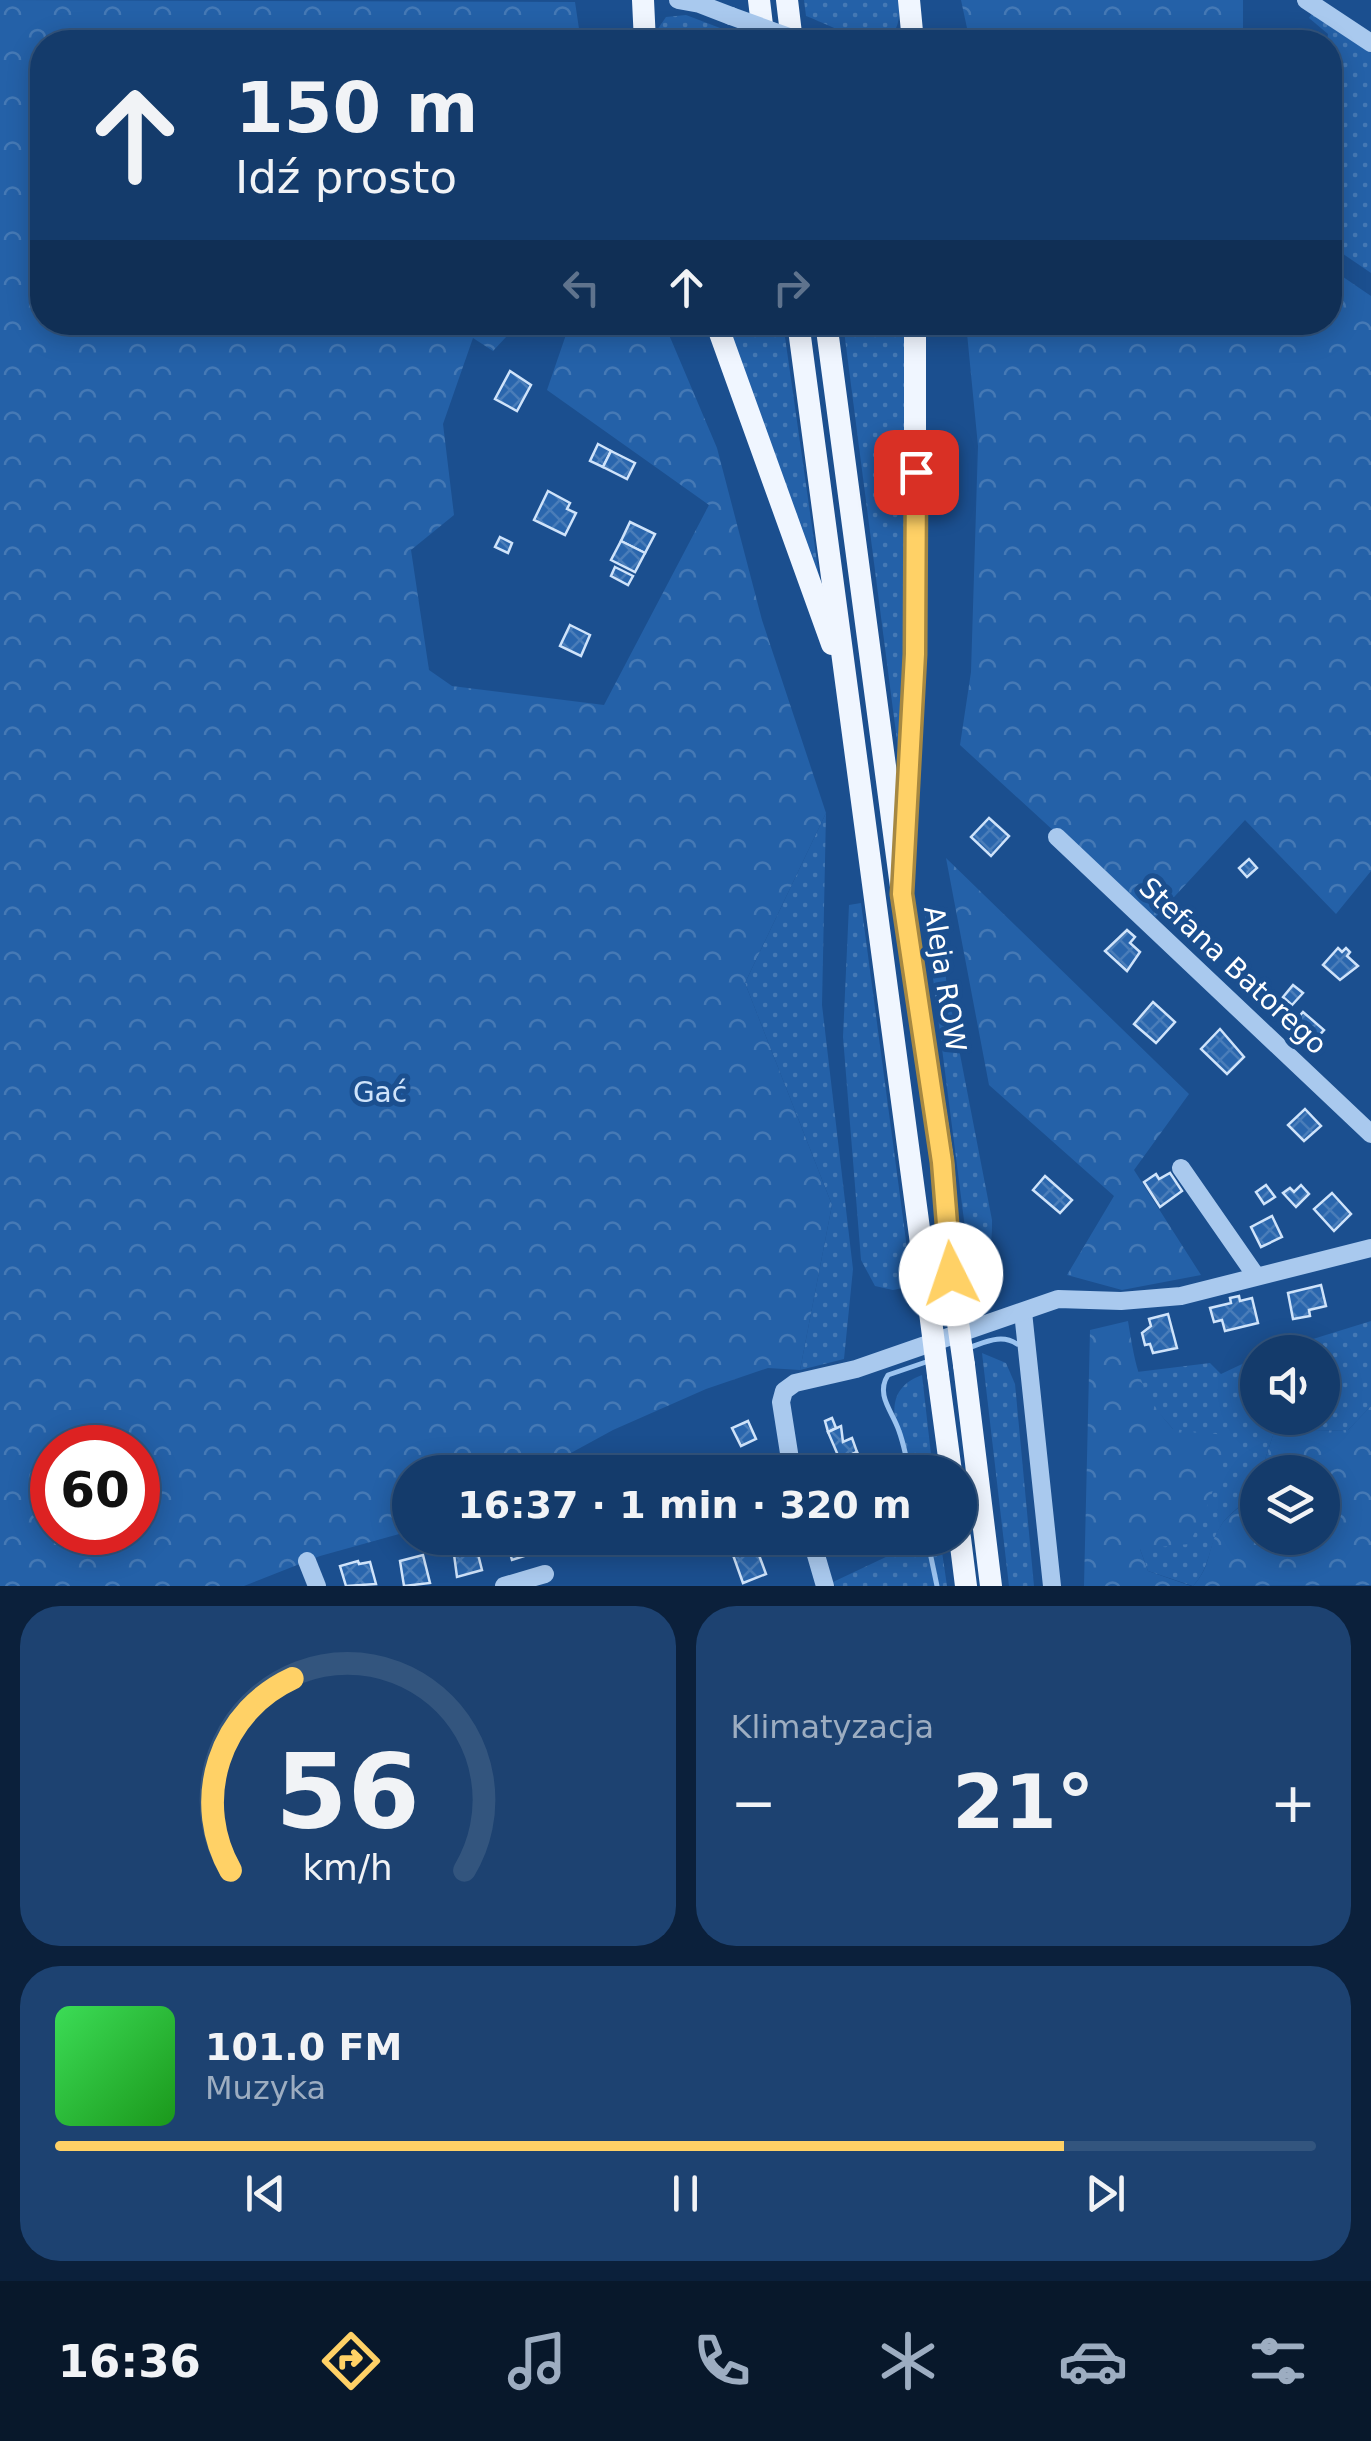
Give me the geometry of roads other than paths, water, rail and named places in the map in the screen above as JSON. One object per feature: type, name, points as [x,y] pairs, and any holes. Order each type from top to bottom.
[{"type":"main road","points":[[643,0],[644,30]]},
{"type":"main road","points":[[759,0],[763,30]]},
{"type":"main road","points":[[787,0],[791,30]]},
{"type":"main road","points":[[909,0],[912,30]]},
{"type":"main road","points":[[721,335],[846,682]]},
{"type":"main road","name":"Aleja ROW","points":[[800,335],[949,1455]]},
{"type":"main road","name":"Aleja ROW","points":[[828,335],[942,1162],[951,1274],[992,1586]]},
{"type":"main road","points":[[902,894],[915,654],[915,335]]},
{"type":"main road","points":[[962,1555],[966,1586]]},
{"type":"street","points":[[678,0],[697,2],[770,30]]},
{"type":"street","points":[[1306,0],[1371,43]]},
{"type":"street","name":"Stefana Batorego","points":[[1057,837],[1371,1134]]},
{"type":"street","points":[[1182,1168],[1256,1276]]},
{"type":"street","points":[[789,1455],[781,1402],[784,1392],[795,1383],[856,1369],[1058,1299],[1121,1301],[1181,1296],[1371,1248]]},
{"type":"street","points":[[1022,1312],[1052,1586]]},
{"type":"street","points":[[804,1586],[824,1583],[816,1555]]},
{"type":"street","points":[[308,1562],[317,1586]]},
{"type":"street","points":[[504,1586],[545,1574]]},
{"type":"waterway","points":[[968,1348],[999,1339],[1017,1344]]},
{"type":"waterway","points":[[906,1455],[884,1396],[884,1382],[888,1375],[929,1361]]},
{"type":"waterway","points":[[931,1555],[937,1586]]},
{"type":"park label","name":"Gać","points":[[380,1092]]}]
